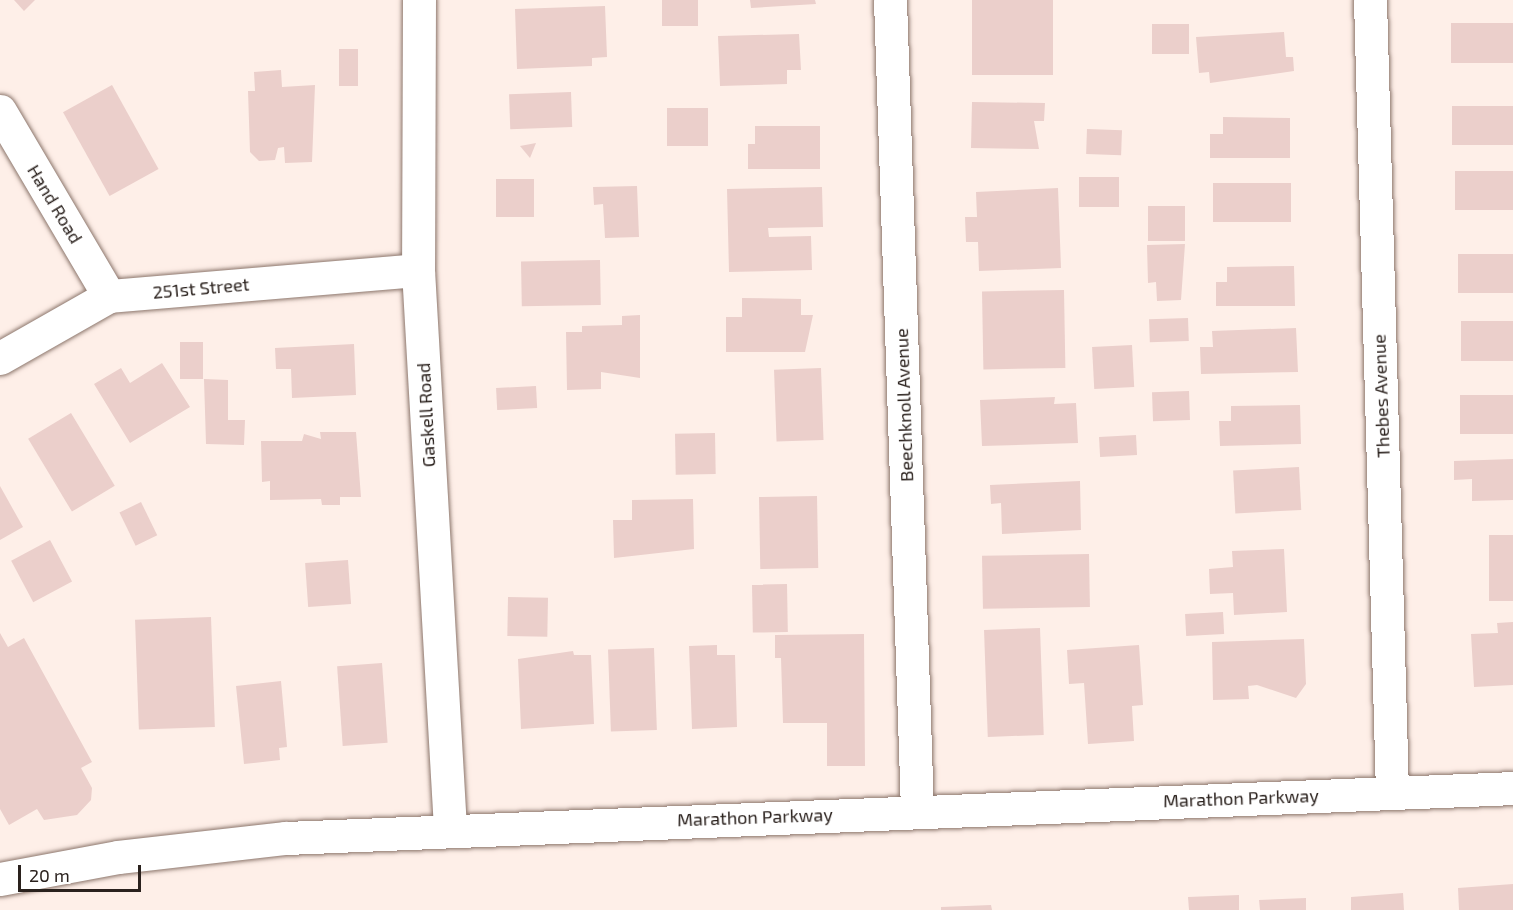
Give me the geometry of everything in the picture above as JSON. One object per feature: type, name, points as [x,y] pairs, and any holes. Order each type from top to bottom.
[{"type":"street","name":"Gaskell Road","points":[[419,0],[418,270],[450,829]]},
{"type":"street","name":"Beechknoll Avenue","points":[[890,0],[917,811]]},
{"type":"street","name":"Thebes Avenue","points":[[1370,0],[1392,792]]},
{"type":"street","name":"Hand Road","points":[[0,111],[109,296]]},
{"type":"street","name":"251st Street","points":[[0,358],[109,296],[418,270]]},
{"type":"street","name":"Marathon Parkway","points":[[0,879],[195,847],[450,829],[1513,788]]},
{"type":"building","points":[[14,0],[35,0],[24,11]]},
{"type":"building","points":[[662,0],[698,0],[698,26],[662,26]]},
{"type":"building","points":[[750,0],[815,0],[816,4],[751,8]]},
{"type":"building","points":[[972,0],[1053,0],[1053,75],[972,75]]},
{"type":"building","points":[[605,6],[607,57],[592,58],[592,66],[517,69],[515,9]]},
{"type":"building","points":[[1451,23],[1513,23],[1513,63],[1451,63]]},
{"type":"building","points":[[1152,24],[1189,24],[1189,54],[1152,54]]},
{"type":"building","points":[[1284,32],[1286,57],[1293,57],[1294,71],[1210,83],[1209,72],[1199,73],[1196,37]]},
{"type":"building","points":[[799,34],[801,70],[787,70],[787,84],[720,86],[718,36]]},
{"type":"building","points":[[339,49],[358,49],[358,86],[339,86]]},
{"type":"building","points":[[281,70],[282,87],[315,85],[312,162],[285,163],[284,147],[278,148],[275,160],[259,161],[250,152],[248,91],[255,91],[254,72]]},
{"type":"building","points":[[112,85],[159,169],[110,196],[63,112]]},
{"type":"building","points":[[571,92],[572,127],[510,129],[509,94]]},
{"type":"building","points":[[972,102],[1045,103],[1044,121],[1034,121],[1039,149],[971,148]]},
{"type":"building","points":[[1452,106],[1513,106],[1513,145],[1452,145]]},
{"type":"building","points":[[667,108],[708,108],[708,146],[667,146]]},
{"type":"building","points":[[1223,117],[1290,118],[1290,158],[1210,158],[1210,134],[1223,134]]},
{"type":"building","points":[[755,126],[820,126],[820,169],[748,169],[748,144],[755,144]]},
{"type":"building","points":[[1087,129],[1122,130],[1121,155],[1086,154]]},
{"type":"building","points":[[536,143],[530,158],[520,146]]},
{"type":"building","points":[[1455,171],[1513,171],[1513,210],[1455,210]]},
{"type":"building","points":[[1079,177],[1119,177],[1119,207],[1079,207]]},
{"type":"building","points":[[496,179],[534,179],[534,217],[496,217]]},
{"type":"building","points":[[1213,183],[1291,183],[1291,222],[1213,222]]},
{"type":"building","points":[[637,186],[639,237],[605,238],[603,204],[594,205],[593,187]]},
{"type":"building","points":[[822,187],[823,227],[768,228],[769,237],[811,236],[812,270],[729,272],[727,189]]},
{"type":"building","points":[[1058,188],[1061,268],[979,271],[978,242],[966,242],[965,217],[977,217],[976,192]]},
{"type":"building","points":[[1148,206],[1185,206],[1185,241],[1148,241]]},
{"type":"building","points":[[1185,244],[1181,300],[1157,301],[1156,282],[1148,283],[1147,245]]},
{"type":"building","points":[[1458,254],[1513,254],[1513,293],[1458,293]]},
{"type":"building","points":[[600,260],[601,305],[522,306],[521,261]]},
{"type":"building","points":[[1294,266],[1295,306],[1216,306],[1216,282],[1227,282],[1227,267]]},
{"type":"building","points":[[1064,290],[1065,368],[983,369],[982,291]]},
{"type":"building","points":[[742,298],[801,299],[801,315],[813,315],[805,352],[726,352],[726,317],[742,317]]},
{"type":"building","points":[[640,315],[640,378],[601,372],[601,389],[567,390],[566,332],[582,332],[582,326],[622,325],[622,316]]},
{"type":"building","points":[[1188,318],[1189,341],[1150,342],[1149,319]]},
{"type":"building","points":[[1461,321],[1513,321],[1513,361],[1461,361]]},
{"type":"building","points":[[1296,328],[1298,372],[1201,374],[1200,347],[1213,347],[1212,331]]},
{"type":"building","points":[[180,342],[203,342],[203,379],[180,379]]},
{"type":"building","points":[[354,344],[356,395],[292,398],[291,369],[276,369],[275,348]]},
{"type":"building","points":[[1132,345],[1134,387],[1094,389],[1092,347]]},
{"type":"building","points":[[162,363],[190,407],[130,443],[94,384],[121,368],[130,383]]},
{"type":"building","points":[[821,368],[824,440],[777,442],[774,370]]},
{"type":"building","points":[[204,379],[228,380],[228,420],[245,420],[244,445],[206,444]]},
{"type":"building","points":[[536,386],[537,408],[497,410],[496,388]]},
{"type":"building","points":[[1189,391],[1190,420],[1153,421],[1152,392]]},
{"type":"building","points":[[1460,395],[1513,395],[1513,434],[1460,434]]},
{"type":"building","points":[[1055,397],[1054,404],[1076,403],[1078,443],[982,446],[980,400]]},
{"type":"building","points":[[1300,405],[1301,444],[1220,446],[1219,421],[1231,421],[1231,406]]},
{"type":"building","points":[[71,413],[115,486],[72,512],[28,439]]},
{"type":"building","points":[[320,432],[356,432],[361,497],[340,497],[340,505],[322,505],[321,499],[270,500],[270,481],[262,482],[261,441],[302,441],[304,434],[321,439]]},
{"type":"building","points":[[715,433],[716,474],[676,475],[675,434]]},
{"type":"building","points":[[1136,435],[1137,455],[1100,457],[1099,437]]},
{"type":"building","points":[[1513,459],[1513,500],[1472,501],[1472,479],[1454,480],[1454,461]]},
{"type":"building","points":[[1299,467],[1301,510],[1235,513],[1233,470]]},
{"type":"building","points":[[1080,481],[1081,530],[1002,534],[1001,503],[991,504],[990,485]]},
{"type":"building","points":[[0,486],[23,527],[0,540]]},
{"type":"building","points":[[817,496],[818,568],[760,569],[759,497]]},
{"type":"building","points":[[693,499],[694,549],[614,558],[613,520],[632,520],[632,500]]},
{"type":"building","points":[[141,502],[157,535],[136,546],[119,513]]},
{"type":"building","points":[[1489,535],[1513,535],[1513,601],[1489,601]]},
{"type":"building","points":[[50,540],[72,581],[33,602],[11,561]]},
{"type":"building","points":[[1284,549],[1287,612],[1234,615],[1233,593],[1210,594],[1209,569],[1233,567],[1232,551]]},
{"type":"building","points":[[1089,554],[1090,607],[983,609],[982,556]]},
{"type":"building","points":[[348,560],[351,604],[308,607],[305,563]]},
{"type":"building","points":[[787,584],[788,632],[753,633],[752,585]]},
{"type":"building","points":[[508,597],[548,598],[547,637],[507,636]]},
{"type":"building","points":[[1223,612],[1224,634],[1186,636],[1185,614]]},
{"type":"building","points":[[211,617],[215,727],[139,730],[135,620]]},
{"type":"building","points":[[1513,622],[1513,685],[1474,687],[1471,634],[1498,633],[1497,623]]},
{"type":"building","points":[[1040,628],[1044,735],[988,737],[984,630]]},
{"type":"building","points":[[0,633],[8,647],[24,638],[92,762],[81,768],[92,788],[91,800],[77,815],[44,820],[37,809],[9,825],[0,809]]},
{"type":"building","points":[[864,634],[865,766],[827,766],[827,723],[783,723],[781,658],[775,658],[775,635]]},
{"type":"building","points":[[1304,639],[1306,684],[1296,698],[1257,685],[1248,686],[1249,699],[1213,700],[1212,642]]},
{"type":"building","points":[[717,645],[717,655],[735,655],[737,727],[692,729],[689,646]]},
{"type":"building","points":[[1139,645],[1143,705],[1132,706],[1134,741],[1088,744],[1084,683],[1069,684],[1067,650]]},
{"type":"building","points":[[654,648],[657,730],[611,732],[608,650]]},
{"type":"building","points":[[573,651],[574,655],[591,655],[594,724],[521,729],[518,659]]},
{"type":"building","points":[[382,663],[388,743],[343,746],[337,666]]},
{"type":"building","points":[[281,681],[287,747],[279,748],[280,760],[244,764],[236,686]]},
{"type":"building","points":[[1513,884],[1513,910],[1459,910],[1458,888]]},
{"type":"building","points":[[1403,893],[1404,910],[1351,910],[1351,897]]},
{"type":"building","points":[[1239,895],[1239,910],[1189,910],[1188,897]]},
{"type":"building","points":[[1306,898],[1306,910],[1260,910],[1259,900]]},
{"type":"building","points":[[991,905],[992,910],[941,910],[941,907]]}]
